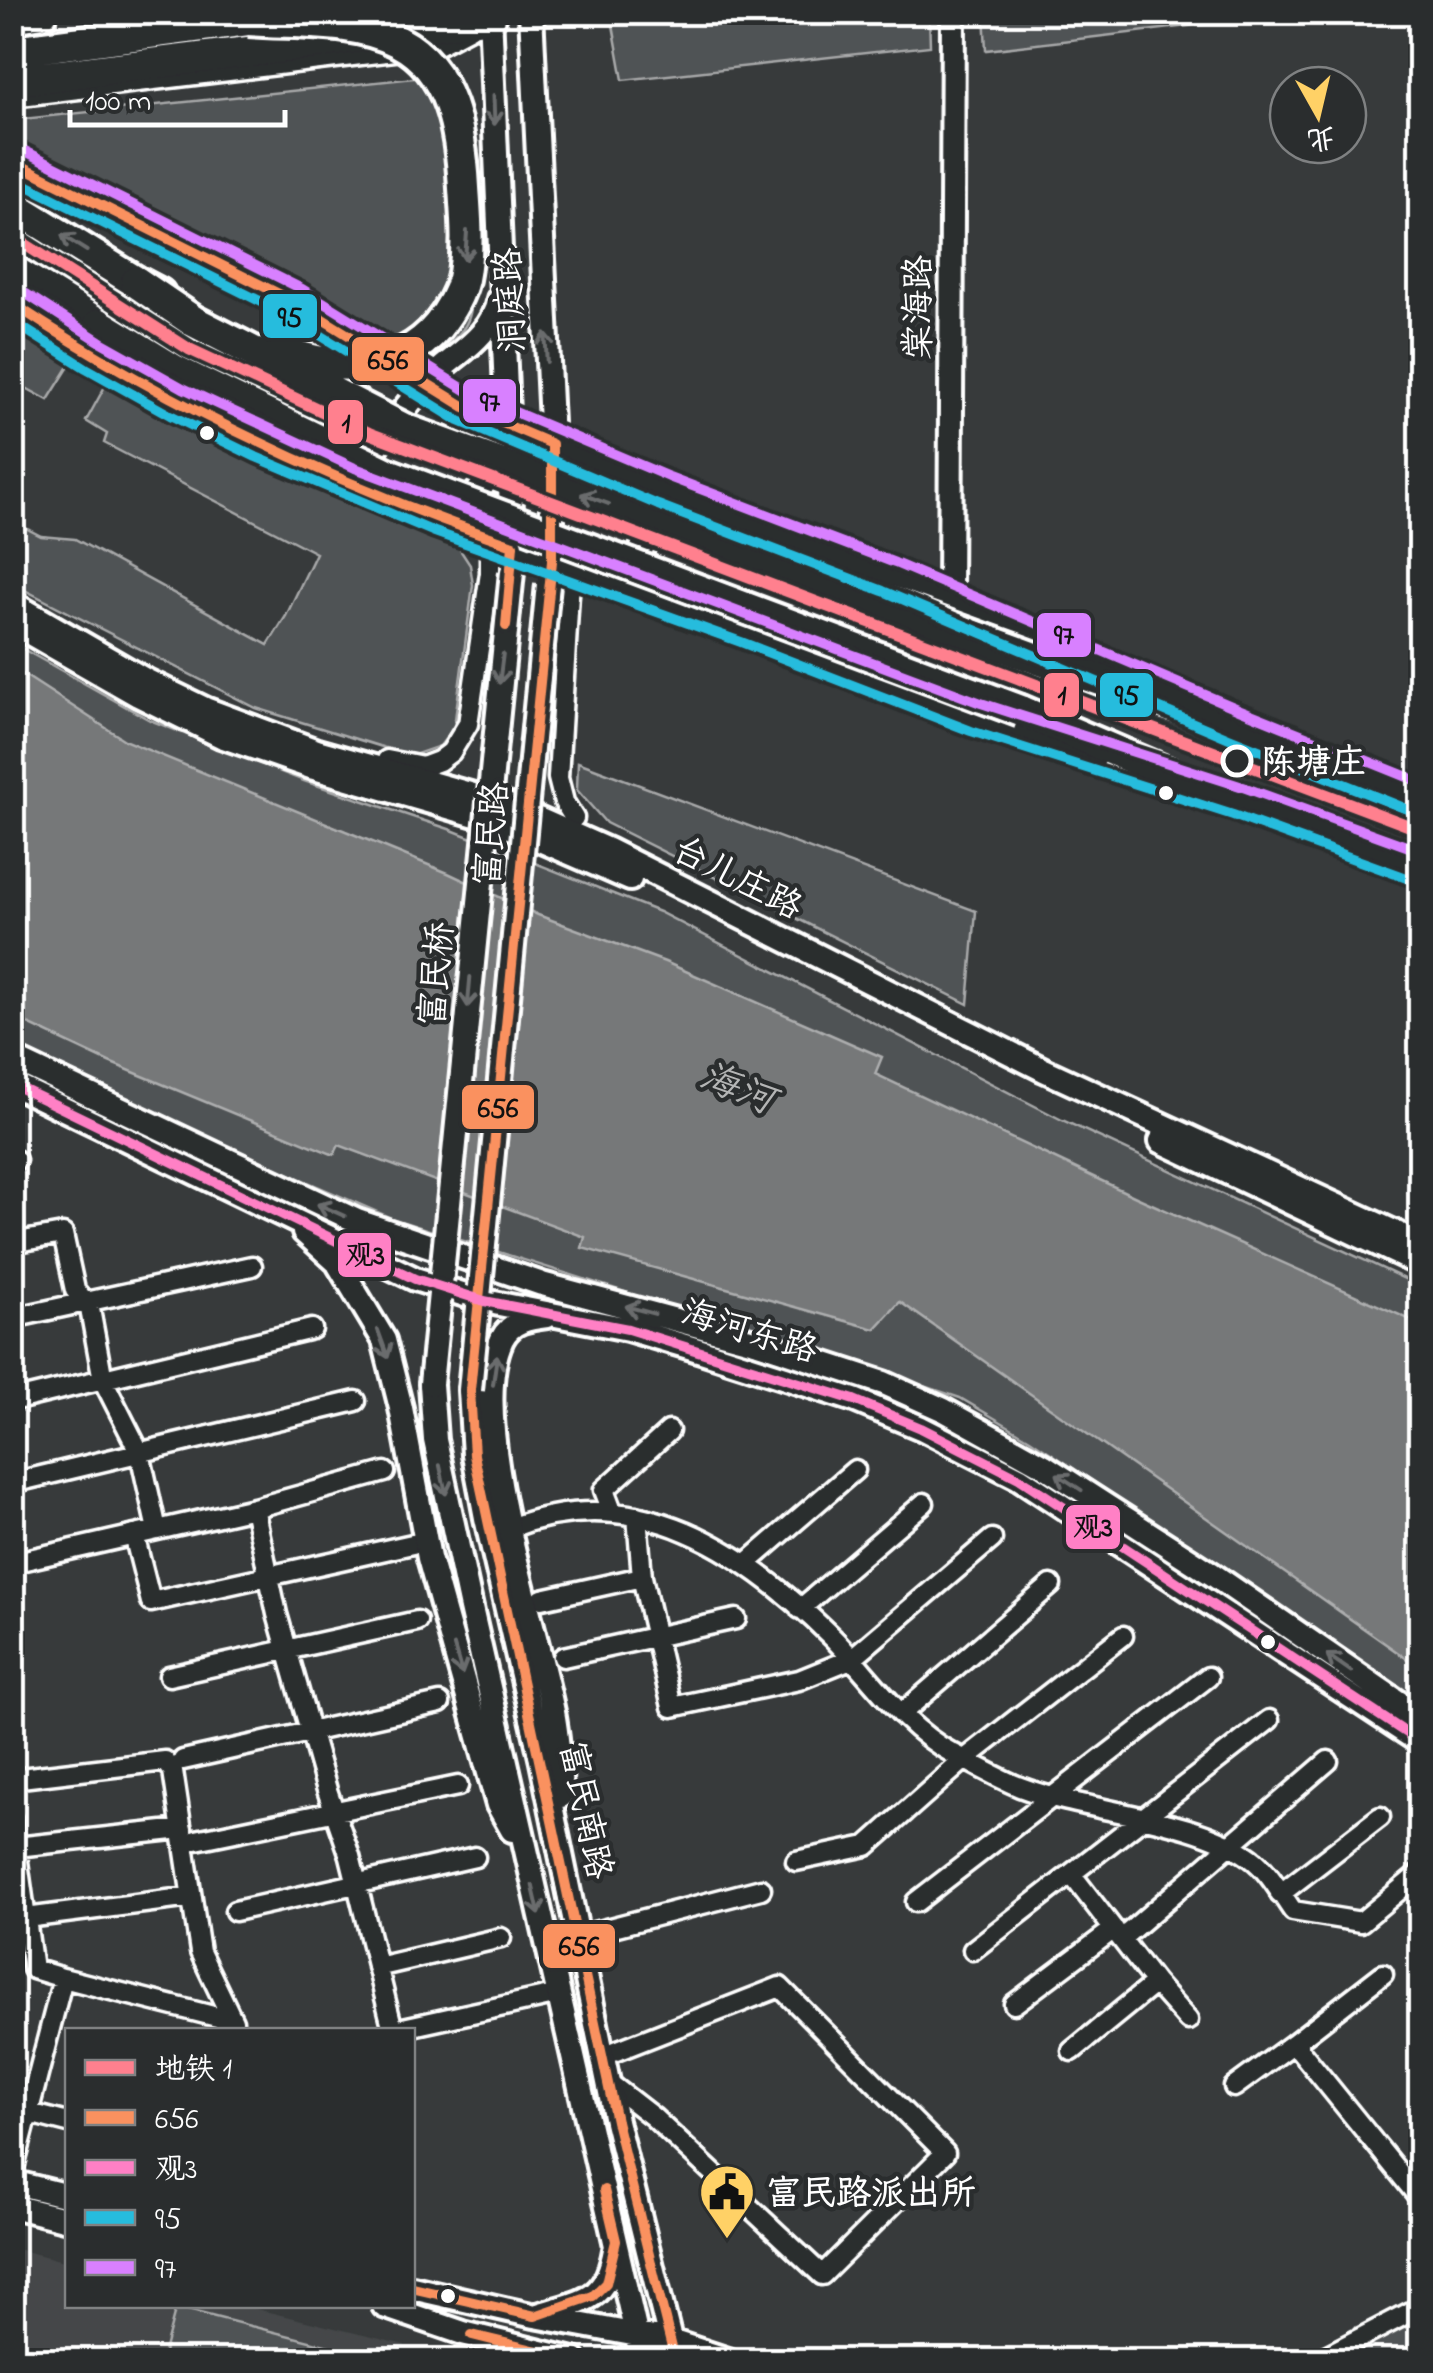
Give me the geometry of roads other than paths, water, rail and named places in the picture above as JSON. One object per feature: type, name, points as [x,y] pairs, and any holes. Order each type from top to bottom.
[{"type":"highway","points":[[12,16],[42,12]]},
{"type":"highway","points":[[12,51],[306,12]]},
{"type":"highway","points":[[12,81],[321,43],[406,22],[490,15]]},
{"type":"highway","points":[[136,282],[304,360],[355,366],[400,356],[422,343],[448,313],[456,297],[462,280],[467,233],[463,160],[454,115],[434,72],[419,55],[397,41],[366,30],[249,20]]},
{"type":"highway","points":[[12,204],[193,320],[406,430],[1049,663],[1235,724],[1420,798]]},
{"type":"highway","points":[[12,270],[174,370],[388,474],[1022,711],[1214,792],[1420,868]]},
{"type":"main road","points":[[490,15],[529,12]]},
{"type":"main road","name":"洞庭路","points":[[529,12],[552,444],[550,572]]},
{"type":"main road","name":"棠海路","points":[[950,602],[953,12]]},
{"type":"main road","name":"洞庭路","points":[[490,15],[509,427],[502,542],[512,572]]},
{"type":"main road","points":[[12,162],[295,302],[465,407],[664,491],[950,602],[1235,724]]},
{"type":"main road","points":[[349,484],[425,384],[480,337],[493,317],[501,291]]},
{"type":"main road","points":[[12,302],[142,384],[349,484],[502,542],[550,572],[575,569],[628,586],[782,640],[1012,730],[1214,792]]},
{"type":"main road","points":[[424,512],[456,507],[483,489],[489,472],[489,444],[465,407]]},
{"type":"main road","points":[[628,586],[664,491]]},
{"type":"main road","name":"富民桥","points":[[431,1384],[512,572]]},
{"type":"main road","name":"富民路","points":[[470,1390],[550,572]]},
{"type":"main road","name":"台儿庄路","points":[[12,603],[205,709],[318,751],[502,803],[608,850],[1044,1070],[1420,1244]]},
{"type":"main road","name":"台儿庄路","points":[[12,623],[138,695],[222,736],[314,768],[496,821],[603,866],[1006,1068],[1420,1264]]},
{"type":"main road","points":[[574,818],[608,850]]},
{"type":"main road","name":"海河东路","points":[[12,1058],[357,1221],[542,1284],[758,1342],[884,1384],[944,1410],[1044,1465],[1420,1717]]},
{"type":"main road","name":"海河东路","points":[[12,1084],[415,1279],[484,1300],[628,1330],[765,1370],[921,1428],[1018,1478],[1420,1742]]},
{"type":"main road","points":[[283,1213],[337,1262],[384,1340],[426,1540],[498,1806],[525,1854]]},
{"type":"main road","points":[[558,1844],[560,1783],[553,1713],[492,1444],[492,1394],[496,1358],[503,1337],[515,1323],[565,1316]]},
{"type":"main road","name":"富民南路","points":[[431,1384],[434,1440],[616,2242]]},
{"type":"main road","name":"富民南路","points":[[470,1390],[474,1455],[486,1518],[608,2082],[673,2351]]},
{"type":"main road","points":[[12,2179],[65,2195]]},
{"type":"main road","points":[[12,2206],[65,2219]]},
{"type":"main road","points":[[535,2316],[593,2296],[606,2283],[616,2242]]},
{"type":"main road","points":[[616,2242],[642,2360]]},
{"type":"main road","points":[[415,2289],[636,2334],[673,2351],[728,2360]]},
{"type":"main road","points":[[390,2308],[464,2333],[574,2360]]},
{"type":"street","points":[[12,97],[436,46],[490,15]]},
{"type":"street","points":[[205,709],[403,764],[423,766],[438,761],[450,752],[468,724],[490,574],[502,542]]},
{"type":"street","points":[[574,818],[564,802],[558,778],[575,569]]},
{"type":"street","points":[[12,1244],[63,1234],[74,1290],[90,1309],[104,1380],[140,1452],[157,1530]]},
{"type":"street","points":[[12,1318],[252,1266]]},
{"type":"street","points":[[12,1402],[312,1328]]},
{"type":"street","points":[[12,1484],[356,1401]]},
{"type":"street","points":[[612,1512],[604,1490],[669,1430]]},
{"type":"street","points":[[747,1562],[855,1470]]},
{"type":"street","points":[[12,1564],[254,1508],[385,1472]]},
{"type":"street","points":[[800,1609],[924,1503]]},
{"type":"street","points":[[254,1508],[287,1649],[356,1884],[392,2028]]},
{"type":"street","points":[[510,1528],[568,1511],[612,1512],[637,1516],[699,1537],[747,1562],[852,1659],[933,1742],[1020,1787],[1183,1829],[1230,1846],[1254,1860],[1294,1911],[1362,1922],[1420,1874]]},
{"type":"street","points":[[637,1516],[642,1577],[672,1707],[799,1680],[852,1659],[992,1539]]},
{"type":"street","points":[[134,1535],[150,1602],[426,1540]]},
{"type":"street","points":[[542,1598],[642,1577]]},
{"type":"street","points":[[902,1714],[1051,1585]]},
{"type":"street","points":[[564,1658],[736,1619]]},
{"type":"street","points":[[169,1676],[417,1621]]},
{"type":"street","points":[[796,1862],[867,1846],[965,1760],[1124,1636]]},
{"type":"street","points":[[916,1902],[1208,1677]]},
{"type":"street","points":[[183,1760],[440,1704]]},
{"type":"street","points":[[973,1950],[1269,1720]]},
{"type":"street","points":[[12,1779],[165,1760],[173,1771],[189,1834],[200,1952],[232,2026]]},
{"type":"street","points":[[1014,2004],[1117,1934],[1230,1846],[1328,1762]]},
{"type":"street","points":[[16,1848],[189,1834],[458,1786]]},
{"type":"street","points":[[1280,1894],[1380,1817]]},
{"type":"street","points":[[12,1819],[33,1969],[232,2026]]},
{"type":"street","points":[[234,1911],[475,1858]]},
{"type":"street","points":[[1072,1874],[1188,2020]]},
{"type":"street","points":[[578,1936],[762,1888]]},
{"type":"street","points":[[26,1918],[192,1898]]},
{"type":"street","points":[[377,1967],[500,1938]]},
{"type":"street","points":[[1234,2087],[1383,1974]]},
{"type":"street","points":[[12,2179],[63,1978]]},
{"type":"street","points":[[1072,2051],[1155,1983]]},
{"type":"street","points":[[603,2056],[780,1987],[945,2152],[822,2275],[653,2116],[608,2082]]},
{"type":"street","points":[[402,2028],[559,1994]]},
{"type":"street","points":[[48,2036],[65,2040]]},
{"type":"street","points":[[1294,2043],[1417,2194]]},
{"type":"street","points":[[29,2113],[65,2122]]},
{"type":"street","points":[[1318,2360],[1420,2307]]},
{"type":"water","name":"海河","points":[[12,667],[126,741],[448,873],[538,915],[665,962],[882,1057],[875,1074],[1420,1324],[1420,1668],[900,1302],[875,1329],[582,1248],[585,1237],[339,1145],[334,1155],[109,1062],[13,1017]]},
{"type":"metro line","name":"1","points":[[12,236],[189,349],[369,433],[1420,830]]},
{"type":"place","name":"陈塘庄","points":[[1237,761]]},
{"type":"place","name":"富民路派出所","points":[[727,2241]]}]
